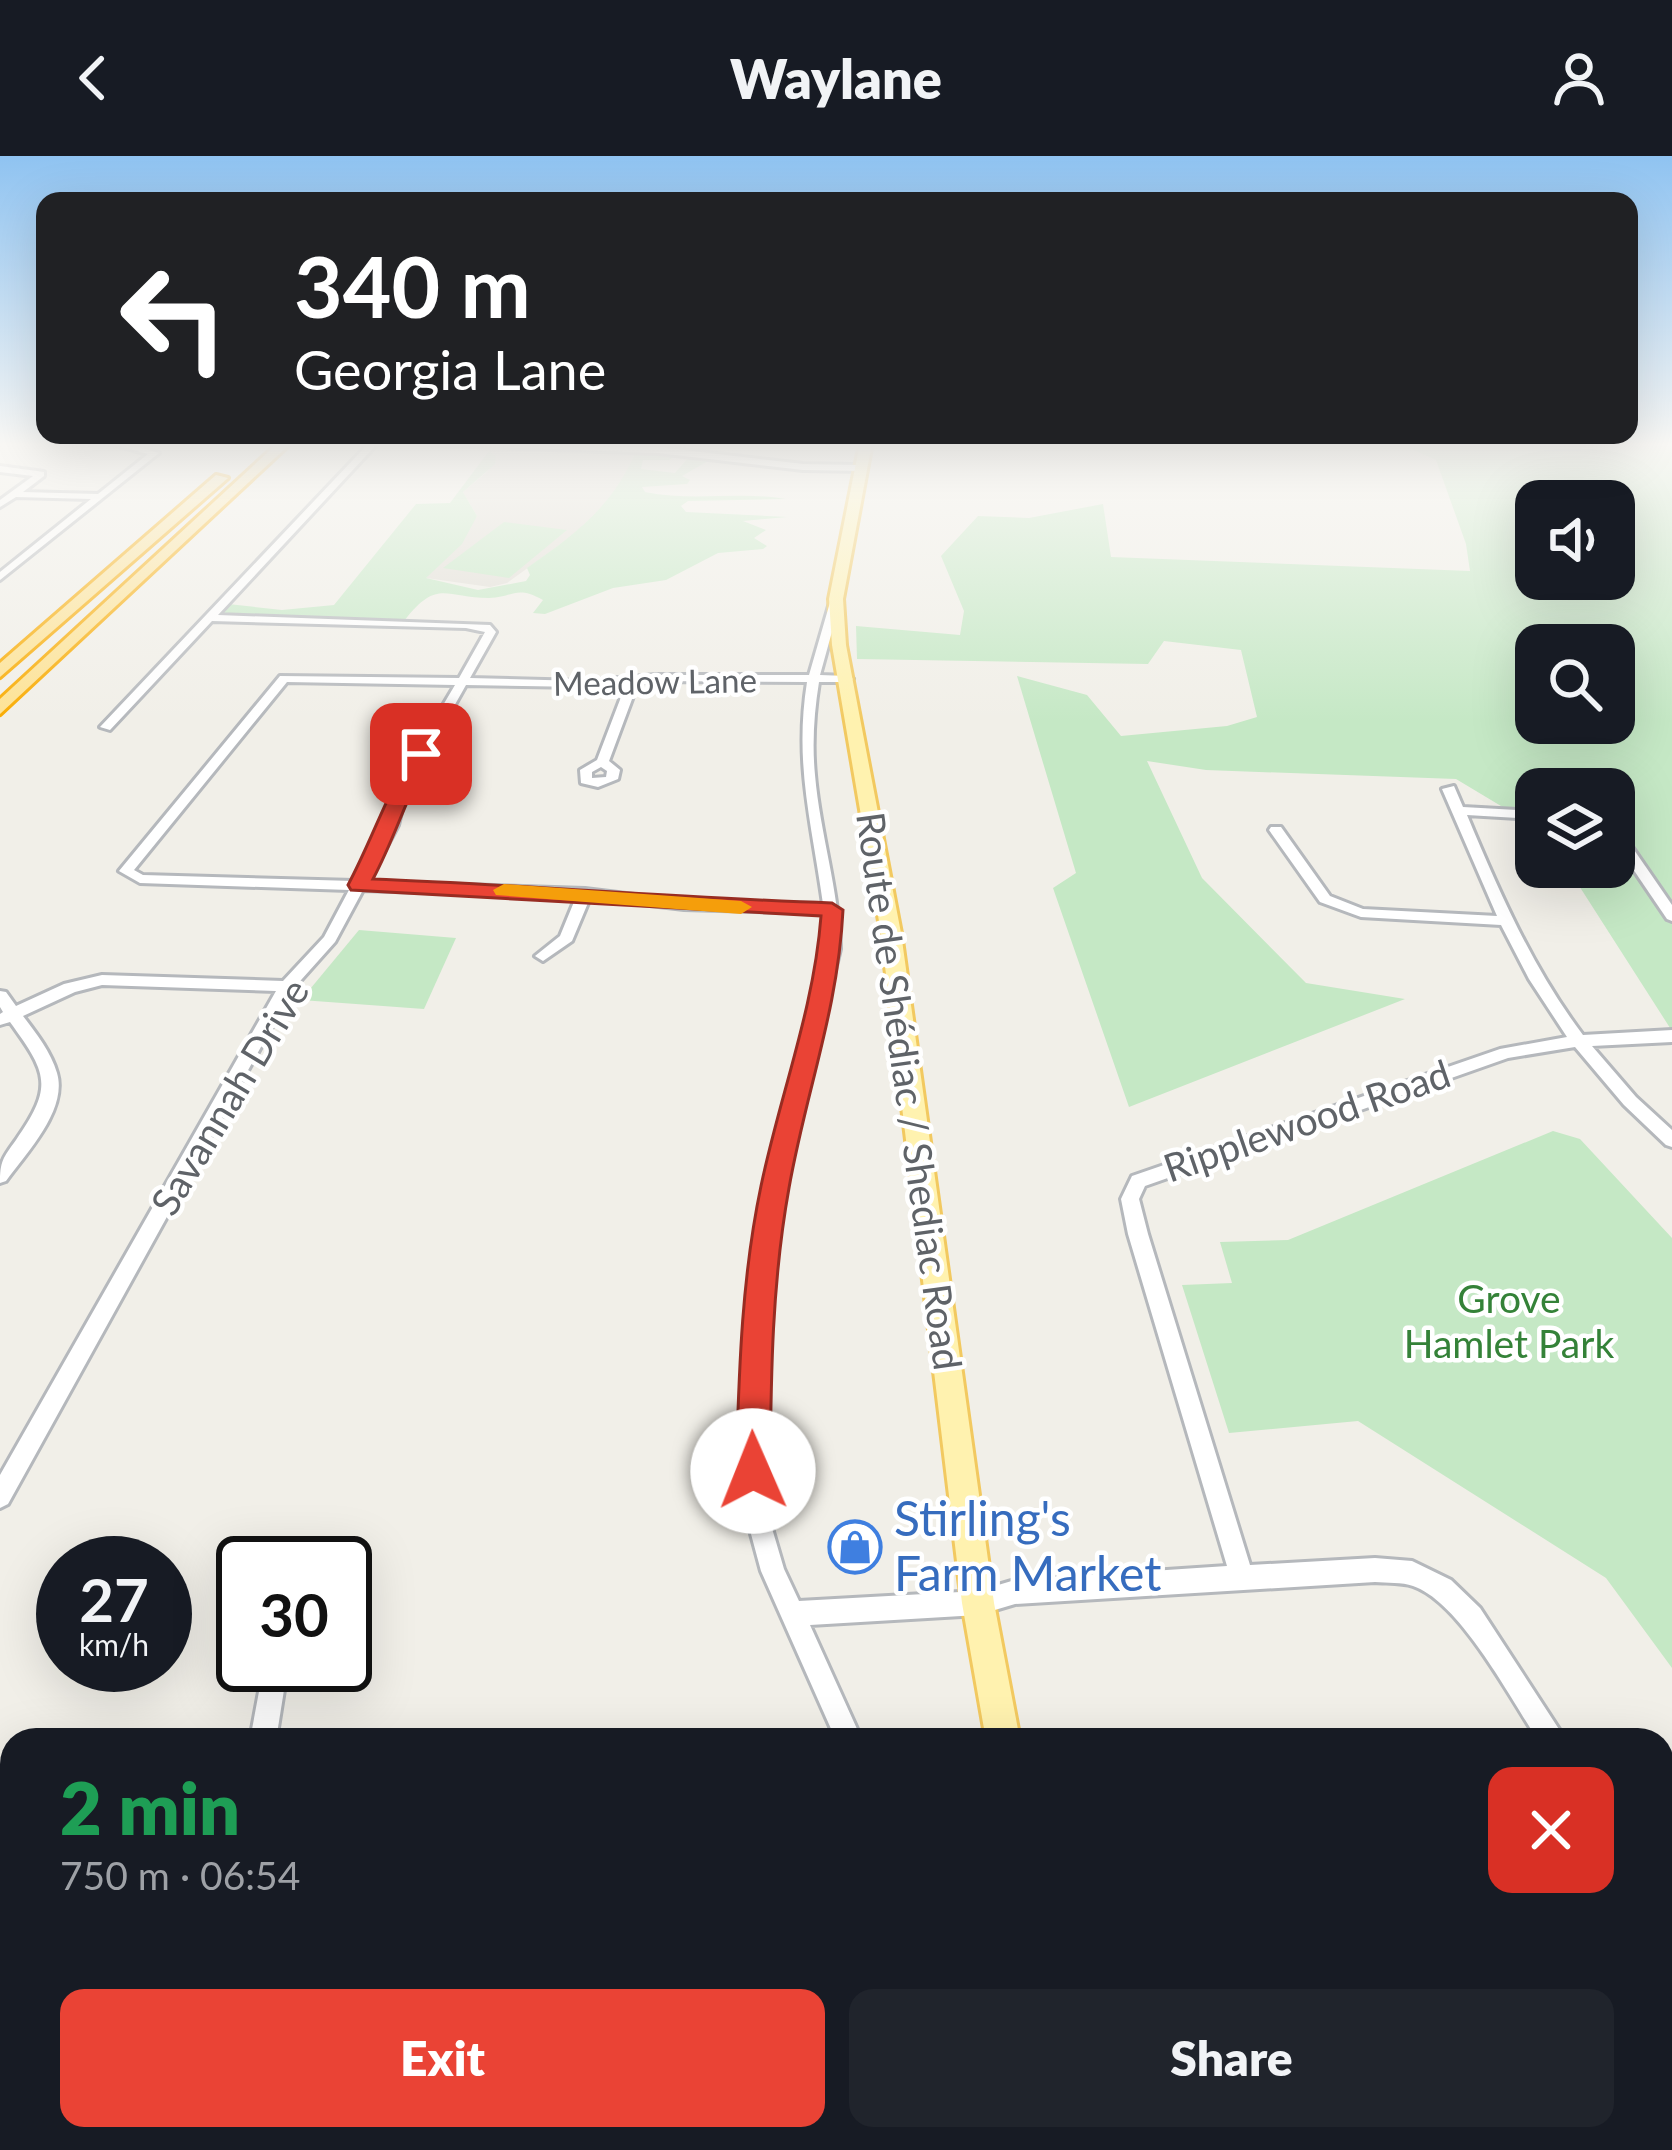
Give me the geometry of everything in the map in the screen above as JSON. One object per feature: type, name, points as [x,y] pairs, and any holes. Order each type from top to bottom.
[{"type":"highway","points":[[0,673],[155,536]]},
{"type":"highway","points":[[0,709],[185,536]]},
{"type":"main road","name":"Route de Shédiac / Shediac Road","points":[[848,536],[836,599],[891,933],[978,1603],[1001,1728]]},
{"type":"street","points":[[0,577],[51,536]]},
{"type":"street","points":[[106,727],[286,536]]},
{"type":"street","points":[[836,599],[814,681],[808,774],[832,910],[828,977],[775,1185],[756,1313],[751,1433],[755,1508],[791,1614],[843,1728]]},
{"type":"street","name":"Savannah Drive","points":[[0,1497],[287,986],[330,939],[391,825],[399,791],[491,632],[486,627],[209,618]]},
{"type":"street","name":"Meadow Lane","points":[[359,885],[140,879],[126,871],[279,681],[291,677],[847,679]]},
{"type":"street","points":[[602,762],[633,681]]},
{"type":"street","points":[[1449,789],[1503,921],[1577,1041],[1612,1084],[1672,1140]]},
{"type":"street","points":[[1458,811],[1515,814]]},
{"type":"street","points":[[1276,830],[1325,899],[1360,913],[1503,921]]},
{"type":"street","points":[[1635,862],[1672,916]]},
{"type":"street","points":[[359,885],[585,893],[684,905],[832,910]]},
{"type":"street","points":[[543,956],[567,938],[585,893]]},
{"type":"street","points":[[6,1017],[70,988],[102,980],[287,986]]},
{"type":"street","points":[[0,996],[6,1017],[47,1061],[53,1089],[44,1112],[0,1176]]},
{"type":"street","name":"Ripplewood Road","points":[[1242,1577],[1138,1234],[1130,1199],[1138,1181],[1506,1053],[1577,1041],[1672,1036]]},
{"type":"street","points":[[791,1614],[978,1603],[1015,1592],[1375,1570],[1427,1578],[1471,1617],[1545,1728]]},
{"type":"street","points":[[265,1728],[271,1692]]},
{"type":"shaded area","points":[[461,536],[572,536],[507,583],[490,587],[426,578]]},
{"type":"green space","points":[[390,536],[466,536],[426,578],[478,590],[526,581],[527,568],[569,536],[757,536],[767,546],[718,553],[666,580],[613,588],[545,614],[533,613],[543,600],[521,593],[489,598],[442,593],[425,599],[404,621],[221,613],[228,604],[282,610],[334,605]]},
{"type":"green space","points":[[485,536],[560,536],[509,578],[443,568]]},
{"type":"green space","points":[[959,536],[1108,536],[1111,557],[1470,571],[1463,536],[1515,536],[1515,600],[1635,600],[1635,536],[1672,536],[1672,1031],[1580,888],[1635,888],[1635,768],[1515,768],[1515,814],[1456,779],[1206,770],[1147,761],[1202,878],[1306,983],[1405,999],[1129,1107],[1053,888],[1076,873],[1017,676],[1087,695],[1121,736],[1227,726],[1257,717],[1241,650],[1164,641],[1148,664],[857,659],[856,626],[960,635],[964,611],[941,556]]},
{"type":"green space","points":[[359,930],[456,938],[424,1009],[301,1000]]},
{"type":"green space","name":"Grove Hamlet Park","points":[[1553,1131],[1580,1139],[1672,1238],[1672,1668],[1606,1578],[1358,1421],[1229,1433],[1182,1285],[1232,1283],[1220,1242],[1288,1240]]},
{"type":"slow traffic","points":[[504,890],[741,907]]},
{"type":"place","name":"Stirling's Farm Market","points":[[855,1547]]},
{"type":"route","points":[[421,754],[399,791],[391,825],[359,885],[585,893],[684,905],[832,910],[828,977],[775,1185],[756,1313],[753,1471]]}]
